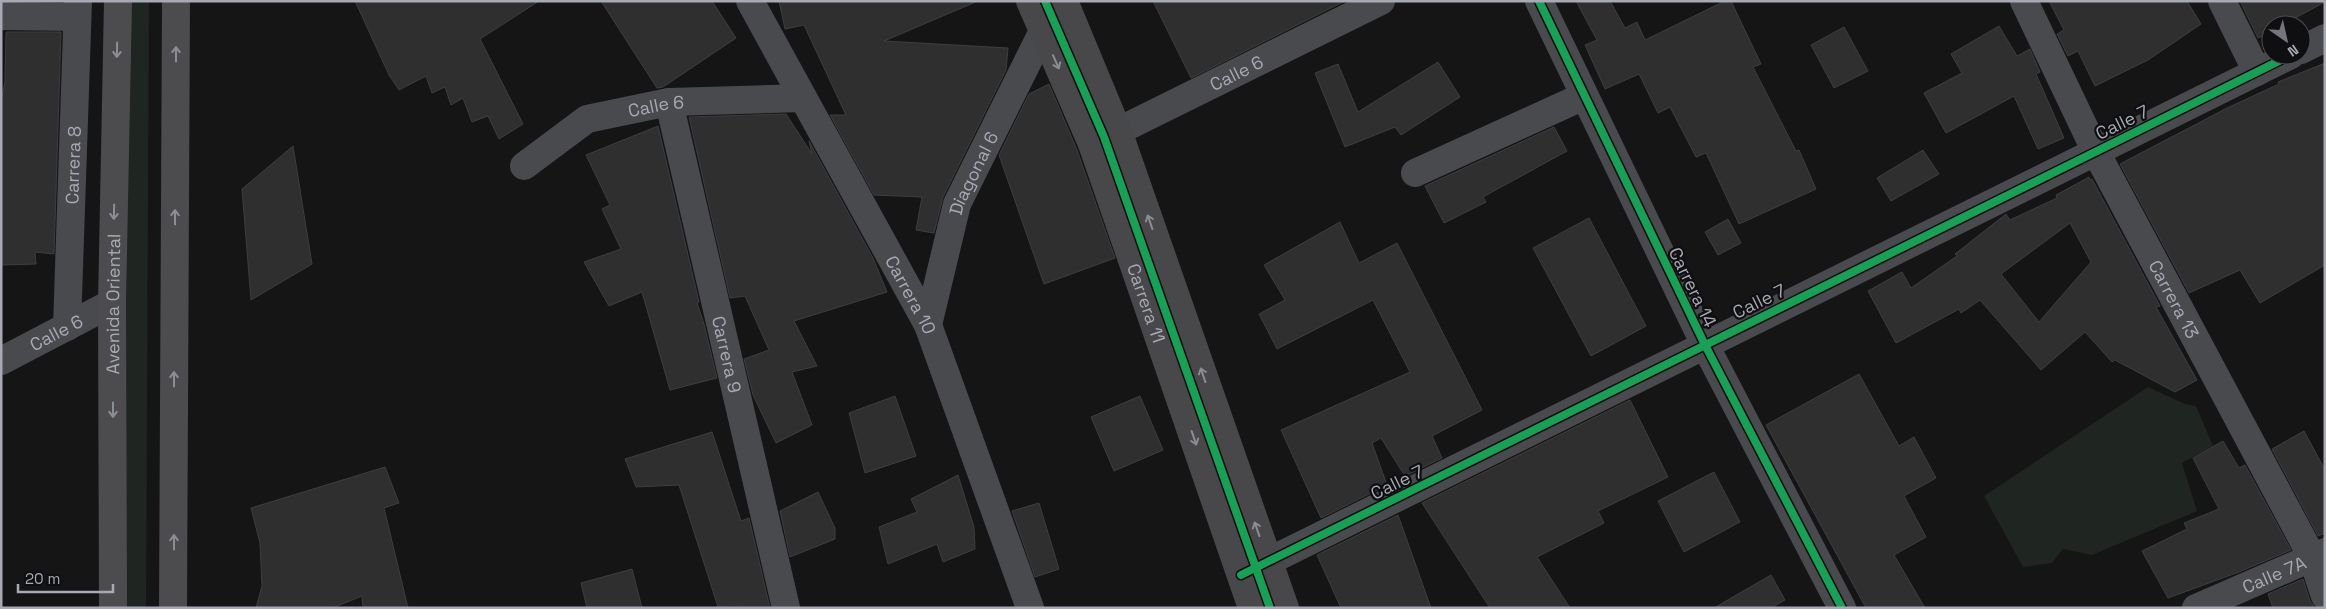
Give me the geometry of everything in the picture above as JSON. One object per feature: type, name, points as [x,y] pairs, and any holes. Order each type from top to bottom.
[{"type":"main road","name":"Avenida Oriental","points":[[113,608],[112,303],[118,1]]},
{"type":"main road","points":[[173,608],[176,1]]},
{"type":"main road","name":"Carrera 11","points":[[1030,1],[1092,144],[1252,608]]},
{"type":"main road","name":"Carrera 11","points":[[1064,1],[1118,131],[1285,608]]},
{"type":"street","name":"Carrera 10","points":[[750,1],[928,326],[1030,608]]},
{"type":"street","name":"Calle 6","points":[[1092,144],[1381,1]]},
{"type":"street","name":"Carrera 14","points":[[1539,1],[1705,345],[1842,608]]},
{"type":"street","name":"Carrera 13","points":[[2024,1],[2096,152],[2318,554],[2325,596]]},
{"type":"street","points":[[2222,1],[2257,72]]},
{"type":"street","points":[[1,16],[77,9]]},
{"type":"street","name":"Carrera 8","points":[[67,327],[77,9]]},
{"type":"street","name":"Diagonal 6","points":[[928,326],[957,204],[1043,31]]},
{"type":"street","points":[[2311,45],[2325,38]]},
{"type":"street","name":"Calle 7","points":[[1241,575],[2271,65]]},
{"type":"street","points":[[1415,173],[1584,96]]},
{"type":"street","name":"Calle 6","points":[[524,166],[587,119],[668,102],[803,98]]},
{"type":"street","name":"Carrera 9","points":[[668,102],[786,608]]},
{"type":"street","name":"Calle 6","points":[[1,361],[112,303]]},
{"type":"street","name":"Calle 7A","points":[[2196,608],[2318,554]]},
{"type":"shaded area","points":[[128,1],[149,1],[146,608],[125,608]]},
{"type":"shaded area","points":[[2148,387],[2185,404],[2196,406],[2213,446],[2182,463],[2197,511],[2092,555],[2063,549],[2052,563],[2023,567],[1984,496]]},
{"type":"building","points":[[355,1],[539,1],[480,39],[523,124],[499,139],[488,116],[472,122],[463,98],[451,105],[445,87],[432,93],[426,76],[399,90],[389,75]]},
{"type":"building","points":[[601,1],[712,1],[736,38],[663,87],[657,88]]},
{"type":"building","points":[[779,1],[978,1],[884,41],[1008,48],[1006,70],[943,197],[934,233],[916,230],[922,197],[874,195],[830,115],[846,115],[804,25],[785,29]]},
{"type":"building","points":[[1153,1],[1345,1],[1191,78]]},
{"type":"building","points":[[1576,1],[1610,1],[1625,28],[1637,22],[1645,40],[1725,1],[1731,1],[1761,64],[1753,67],[1796,151],[1799,150],[1816,189],[1739,224],[1706,153],[1696,157],[1670,107],[1658,113],[1639,74],[1605,89],[1585,45],[1597,40]]},
{"type":"building","points":[[2049,1],[2187,1],[2201,24],[2148,60],[2095,86],[2078,51],[2068,56],[2057,34],[2064,30]]},
{"type":"building","points":[[2240,1],[2325,1],[2301,15],[2261,15],[2261,36],[2258,38]]},
{"type":"building","points":[[1999,26],[2017,56],[2030,49],[2040,72],[2036,74],[2064,138],[2038,149],[2014,96],[1946,133],[1924,93],[1962,73],[1951,54]]},
{"type":"building","points":[[1844,27],[1868,71],[1834,88],[1811,45]]},
{"type":"building","points":[[6,32],[61,32],[54,254],[35,252],[36,264],[1,265],[1,100],[5,82]]},
{"type":"building","points":[[1438,62],[1460,97],[1401,135],[1395,127],[1345,147],[1315,73],[1338,64],[1358,112]]},
{"type":"building","points":[[2325,63],[2325,265],[2260,303],[2240,270],[2189,293],[2120,164],[2227,108],[2279,84],[2278,82]]},
{"type":"building","points":[[1049,84],[1077,150],[1115,258],[1044,284],[999,155],[1029,94]]},
{"type":"building","points":[[786,114],[812,154],[809,141],[873,258],[887,292],[794,321],[817,366],[792,372],[812,425],[776,443],[753,395],[744,359],[769,350],[745,296],[730,298],[689,117]]},
{"type":"building","points":[[658,126],[699,302],[697,303],[717,378],[670,390],[642,292],[609,306],[584,262],[621,249],[602,209],[610,205],[586,155]]},
{"type":"building","points":[[1554,127],[1567,151],[1483,197],[1486,202],[1444,223],[1425,186]]},
{"type":"building","points":[[293,146],[312,264],[251,300],[242,189]]},
{"type":"building","points":[[1923,150],[1939,174],[1891,201],[1877,178]]},
{"type":"building","points":[[2089,177],[2090,180],[2092,179],[2160,306],[2156,307],[2197,380],[2175,392],[2115,360],[2112,362],[2085,332],[2041,370],[1980,300],[1961,313],[1959,309],[1896,343],[1868,291],[1902,272],[1911,288],[1957,256],[1955,254],[2006,214],[2010,220],[2057,198],[2056,195]],"holes":[[[2070,223],[2091,262],[2039,322],[2001,274]]]},
{"type":"building","points":[[1589,218],[1646,326],[1591,356],[1533,248]]},
{"type":"building","points":[[1728,219],[1741,243],[1718,255],[1705,232]]},
{"type":"building","points":[[1340,222],[1359,263],[1397,243],[1482,410],[1432,436],[1442,458],[1405,476],[1381,438],[1372,443],[1387,485],[1321,518],[1281,430],[1410,372],[1373,300],[1277,349],[1259,314],[1285,300],[1264,265]]},
{"type":"building","points":[[1859,374],[1899,446],[1914,437],[1936,478],[1904,496],[1926,537],[1894,555],[1925,608],[1866,608],[1766,425]]},
{"type":"building","points":[[895,396],[916,456],[865,473],[849,413]]},
{"type":"building","points":[[1140,396],[1163,450],[1114,471],[1091,417]]},
{"type":"building","points":[[1630,400],[1668,477],[1598,511],[1604,523],[1537,557],[1570,608],[1490,608],[1422,503]]},
{"type":"building","points":[[2304,431],[2325,470],[2325,533],[2318,536],[2272,449]]},
{"type":"building","points":[[712,432],[741,521],[749,518],[770,608],[718,607],[679,485],[636,487],[625,459]]},
{"type":"building","points":[[2223,441],[2239,468],[2245,465],[2291,550],[2239,572],[2168,598],[2142,551],[2187,529],[2184,523],[2219,509],[2193,458]]},
{"type":"building","points":[[385,467],[399,503],[384,508],[408,608],[363,608],[362,596],[332,608],[256,608],[262,586],[260,543],[251,508]]},
{"type":"building","points":[[1714,472],[1740,522],[1684,552],[1658,501]]},
{"type":"building","points":[[958,475],[974,527],[975,549],[943,562],[937,544],[888,564],[879,527],[917,512],[911,499]]},
{"type":"building","points":[[818,492],[835,528],[835,539],[790,557],[780,511]]},
{"type":"building","points":[[1039,503],[1059,569],[1035,577],[1012,511]]},
{"type":"building","points":[[1398,515],[1431,608],[1341,608],[1317,555]]},
{"type":"building","points":[[632,569],[642,608],[587,608],[581,583]]},
{"type":"building","points":[[1771,575],[1785,600],[1771,608],[1714,608]]},
{"type":"building","points":[[2303,579],[2310,601],[2315,608],[2273,608],[2268,594]]},
{"type":"cycle path","points":[[1045,1],[1104,137],[1270,608]]},
{"type":"cycle path","points":[[1539,1],[1705,345],[1842,608]]},
{"type":"cycle path","points":[[1241,575],[2271,65]]}]
